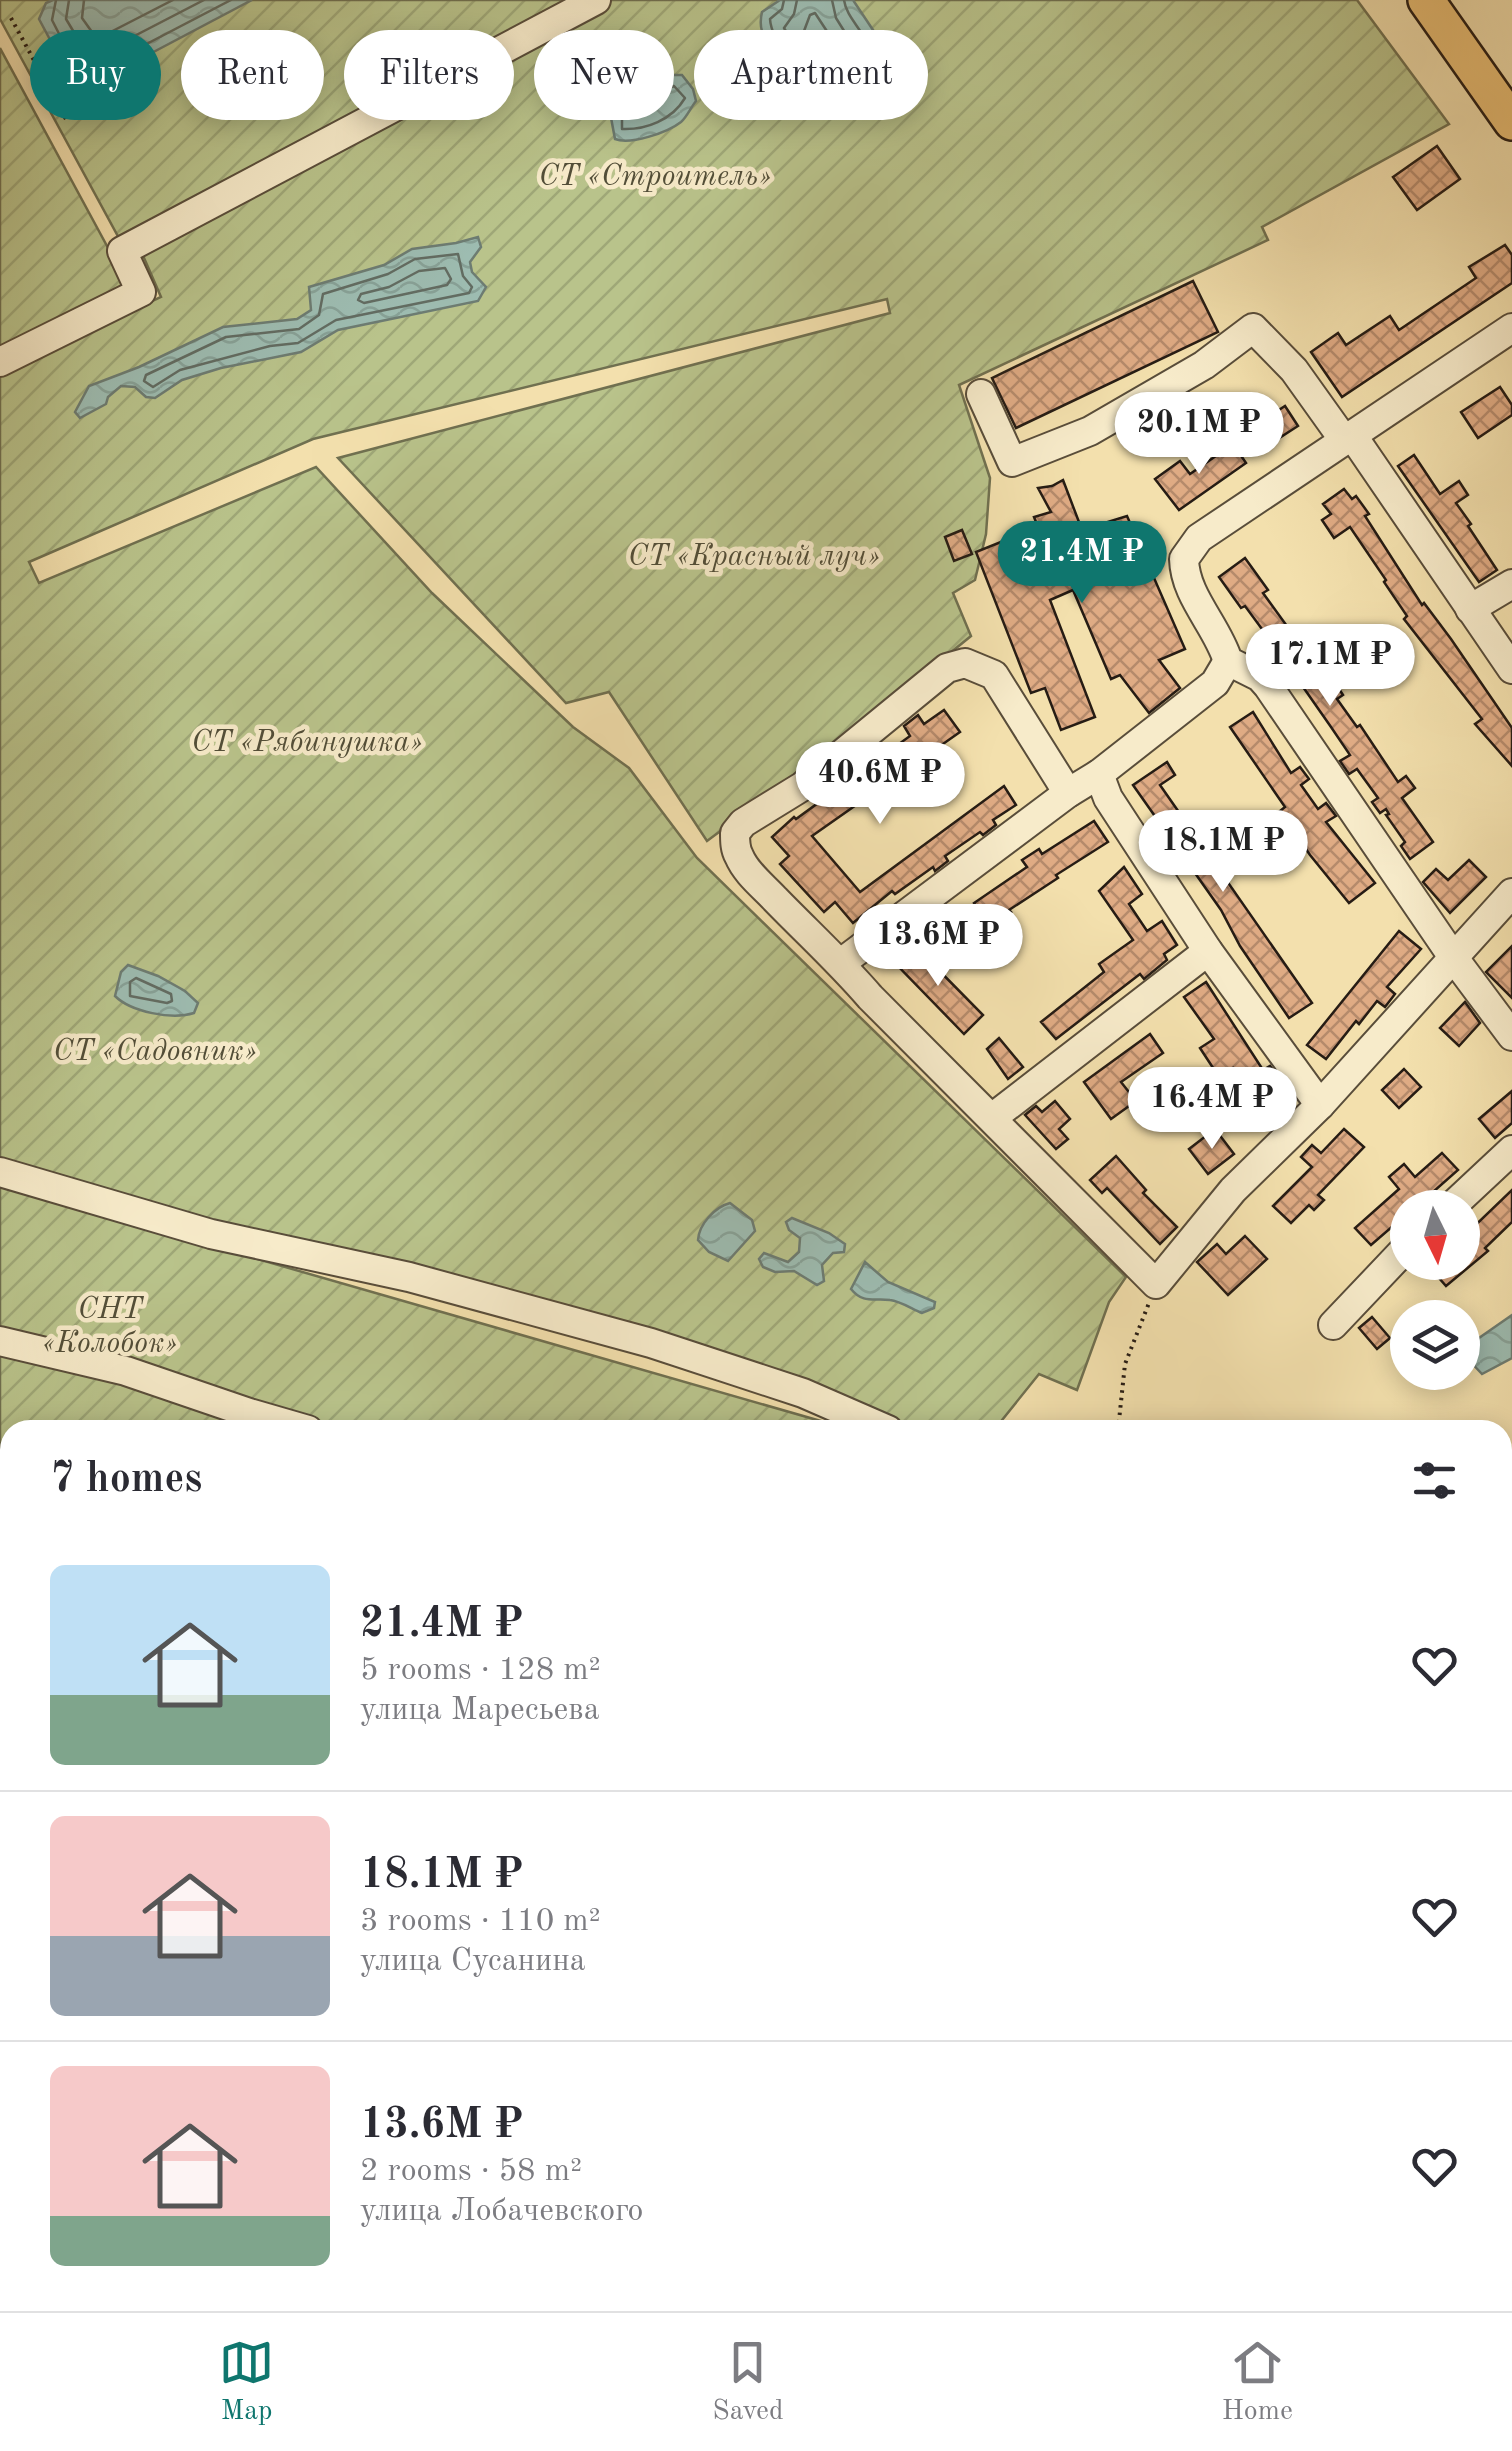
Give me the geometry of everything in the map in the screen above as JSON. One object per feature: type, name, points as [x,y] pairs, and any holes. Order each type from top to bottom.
[{"type":"main road","points":[[1426,0],[1512,122]]},
{"type":"street","points":[[0,362],[142,292],[122,251],[596,0]]},
{"type":"street","points":[[981,394],[1012,462],[1090,431],[1204,365],[1253,328],[1294,370],[1348,438],[1512,669]]},
{"type":"street","points":[[842,963],[1068,793],[1099,774],[1215,683],[1228,661],[1223,644],[1189,588],[1184,559],[1199,538],[1512,328]]},
{"type":"street","points":[[1470,609],[1512,584]]},
{"type":"street","points":[[1228,661],[1260,677],[1268,686],[1453,957],[1512,1036]]},
{"type":"street","points":[[1068,793],[994,675],[965,663],[947,668],[803,786],[743,823],[735,832],[735,846],[752,875],[818,944],[842,963],[870,997],[1156,1284],[1232,1190],[1320,1105],[1512,892]]},
{"type":"street","points":[[1099,774],[1108,798],[1208,951],[1320,1105]]},
{"type":"street","points":[[992,1118],[1208,951]]},
{"type":"street","points":[[1469,1190],[1512,1150]]},
{"type":"street","points":[[0,1172],[211,1234],[409,1277],[651,1344],[803,1393],[865,1420]]},
{"type":"street","points":[[1333,1325],[1390,1265]]},
{"type":"street","points":[[0,1341],[126,1371],[273,1420]]},
{"type":"path","points":[[11,18],[68,123]]},
{"type":"path","points":[[1119,1420],[1125,1364],[1156,1284]]},
{"type":"green space","points":[[0,0],[584,0],[514,36],[514,30],[344,30],[344,120],[352,120],[120,240],[55,120],[161,120],[161,30],[30,30],[30,74],[0,19]]},
{"type":"green space","points":[[611,0],[1357,0],[1449,124],[1262,227],[1268,240],[959,385],[990,478],[986,534],[975,580],[953,593],[971,636],[834,747],[707,841],[609,692],[566,703],[338,458],[890,313],[887,299],[313,439],[29,562],[39,583],[316,467],[432,593],[573,727],[629,768],[697,858],[1126,1277],[1109,1302],[1077,1390],[1039,1374],[1002,1420],[892,1420],[807,1382],[214,1226],[0,1164],[0,373],[161,297],[141,251],[386,120],[514,120],[514,52],[534,41],[534,120],[674,120],[674,30],[555,30]]},
{"type":"green space","points":[[0,48],[30,104],[30,120],[39,120],[128,290],[0,352]]},
{"type":"green space","name":"СНТ «Колобок»","points":[[0,1185],[817,1420],[0,1420]]},
{"type":"water","points":[[252,0],[195,30],[181,30],[181,37],[161,48],[161,30],[45,30],[39,19],[46,3]]},
{"type":"water","points":[[780,0],[853,0],[873,30],[762,30],[762,12]]},
{"type":"water","points":[[674,75],[682,75],[694,93],[694,104],[683,120],[648,137],[615,139],[611,120],[674,120]]},
{"type":"water","points":[[478,237],[481,247],[470,262],[472,272],[486,287],[478,301],[338,330],[301,352],[182,380],[155,398],[146,397],[135,387],[121,386],[106,404],[80,418],[75,412],[89,386],[223,327],[297,319],[311,310],[309,287],[384,265],[412,249]]},
{"type":"water","points":[[128,965],[185,991],[198,1003],[194,1013],[164,1015],[122,1002],[115,996],[121,972]]},
{"type":"water","points":[[730,1203],[752,1220],[755,1231],[728,1261],[709,1252],[698,1240],[709,1217]]},
{"type":"water","points":[[792,1218],[845,1244],[844,1252],[833,1253],[822,1265],[824,1281],[817,1285],[794,1271],[775,1272],[763,1267],[759,1259],[764,1253],[788,1262],[799,1252],[800,1238],[789,1230],[786,1222]]},
{"type":"water","points":[[865,1262],[888,1282],[935,1302],[934,1308],[922,1313],[894,1301],[860,1297],[851,1289]]},
{"type":"water","points":[[1512,1315],[1512,1358],[1482,1374],[1480,1337]]},
{"type":"building","points":[[1437,146],[1460,179],[1417,210],[1393,177]]},
{"type":"building","points":[[1505,245],[1512,255],[1512,283],[1342,397],[1311,352],[1338,333],[1346,345],[1390,316],[1399,330],[1476,278],[1469,267]]},
{"type":"building","points":[[1193,281],[1218,332],[1016,428],[992,378]]},
{"type":"building","points":[[1500,387],[1512,405],[1512,415],[1478,438],[1461,412]]},
{"type":"building","points":[[1285,406],[1298,426],[1267,446],[1254,426]]},
{"type":"building","points":[[1233,444],[1246,463],[1179,510],[1155,479],[1180,461],[1190,474]]},
{"type":"building","points":[[1414,455],[1440,494],[1459,481],[1468,495],[1456,503],[1497,570],[1479,582],[1398,466]]},
{"type":"building","points":[[1063,480],[1082,530],[1127,516],[1185,649],[1159,660],[1180,688],[1149,713],[1120,675],[1111,679],[1073,590],[1050,600],[1095,717],[1061,730],[1045,688],[1031,693],[976,552],[1038,527],[1034,517],[1051,512],[1038,488]]},
{"type":"building","points":[[1344,489],[1352,499],[1356,496],[1369,514],[1365,516],[1422,605],[1451,639],[1512,728],[1512,766],[1475,724],[1482,719],[1404,619],[1407,616],[1386,580],[1350,527],[1334,538],[1322,520],[1331,514],[1323,504]]},
{"type":"building","points":[[962,530],[972,554],[954,561],[945,537]]},
{"type":"building","points":[[1245,558],[1268,590],[1263,593],[1323,676],[1328,672],[1343,695],[1337,699],[1357,727],[1360,725],[1398,782],[1406,776],[1415,788],[1402,798],[1433,842],[1410,859],[1386,809],[1380,813],[1372,802],[1378,798],[1357,769],[1349,774],[1340,761],[1350,755],[1273,644],[1219,577]]},
{"type":"building","points":[[944,710],[960,732],[812,836],[860,892],[1004,786],[1016,805],[993,820],[996,825],[983,835],[980,832],[945,856],[948,861],[935,871],[933,867],[895,894],[892,891],[853,923],[835,902],[824,912],[780,864],[789,856],[772,837],[794,817],[910,736],[904,726],[918,715],[924,724]]},
{"type":"building","points":[[1253,712],[1291,773],[1300,767],[1309,779],[1301,785],[1318,809],[1326,803],[1336,816],[1326,822],[1375,883],[1349,903],[1280,811],[1285,807],[1230,727]]},
{"type":"building","points":[[1167,762],[1175,775],[1160,785],[1312,1003],[1289,1018],[1240,946],[1221,910],[1133,785]]},
{"type":"building","points":[[1094,821],[1108,842],[1056,875],[1058,878],[977,936],[965,920],[979,911],[974,903],[1027,867],[1022,860],[1039,849],[1042,854]]},
{"type":"building","points":[[1469,860],[1486,877],[1450,913],[1423,882],[1436,869],[1448,880]]},
{"type":"building","points":[[1124,867],[1142,894],[1129,904],[1147,931],[1162,921],[1177,945],[1164,954],[1167,960],[1144,979],[1140,974],[1056,1039],[1041,1022],[1104,972],[1099,964],[1133,940],[1099,891]]},
{"type":"building","points":[[1399,931],[1421,949],[1387,987],[1395,994],[1385,1007],[1377,1001],[1326,1059],[1307,1045]]},
{"type":"building","points":[[912,943],[983,1015],[964,1034],[894,962]]},
{"type":"building","points":[[1512,946],[1512,998],[1486,972]]},
{"type":"building","points":[[1206,982],[1263,1070],[1270,1066],[1282,1083],[1276,1087],[1291,1109],[1272,1124],[1233,1068],[1219,1077],[1200,1048],[1214,1039],[1184,997]]},
{"type":"building","points":[[1465,1002],[1480,1023],[1459,1046],[1440,1028]]},
{"type":"building","points":[[1150,1034],[1163,1053],[1121,1082],[1136,1101],[1111,1119],[1084,1082]]},
{"type":"building","points":[[999,1038],[1023,1067],[1008,1079],[987,1049]]},
{"type":"building","points":[[1404,1069],[1421,1087],[1399,1108],[1382,1090]]},
{"type":"building","points":[[1512,1091],[1512,1123],[1495,1138],[1479,1119]]},
{"type":"building","points":[[1055,1101],[1070,1119],[1059,1129],[1068,1139],[1056,1149],[1025,1115],[1036,1106],[1042,1112]]},
{"type":"building","points":[[1215,1129],[1234,1154],[1208,1174],[1189,1149]]},
{"type":"building","points":[[1344,1129],[1364,1147],[1318,1195],[1324,1200],[1314,1210],[1309,1205],[1291,1223],[1273,1206],[1312,1167],[1301,1157],[1312,1145],[1321,1153]]},
{"type":"building","points":[[1442,1153],[1458,1170],[1435,1190],[1398,1190],[1389,1177],[1404,1164],[1415,1177]]},
{"type":"building","points":[[1116,1156],[1146,1190],[1143,1193],[1177,1227],[1160,1244],[1107,1188],[1102,1193],[1090,1180]]},
{"type":"building","points":[[1512,1190],[1512,1222],[1480,1258],[1480,1221]]},
{"type":"building","points":[[1390,1197],[1390,1229],[1371,1245],[1355,1228]]},
{"type":"building","points":[[1245,1236],[1267,1259],[1228,1295],[1197,1262],[1217,1244],[1226,1254]]},
{"type":"building","points":[[1372,1317],[1390,1338],[1377,1349],[1359,1328]]},
{"type":"park label","name":"СТ «Строитель»","points":[[655,175]]},
{"type":"park label","name":"СТ «Красный луч»","points":[[754,555]]},
{"type":"park label","name":"СТ «Рябинушка»","points":[[307,741]]},
{"type":"park label","name":"СТ «Садовник»","points":[[155,1050]]}]
